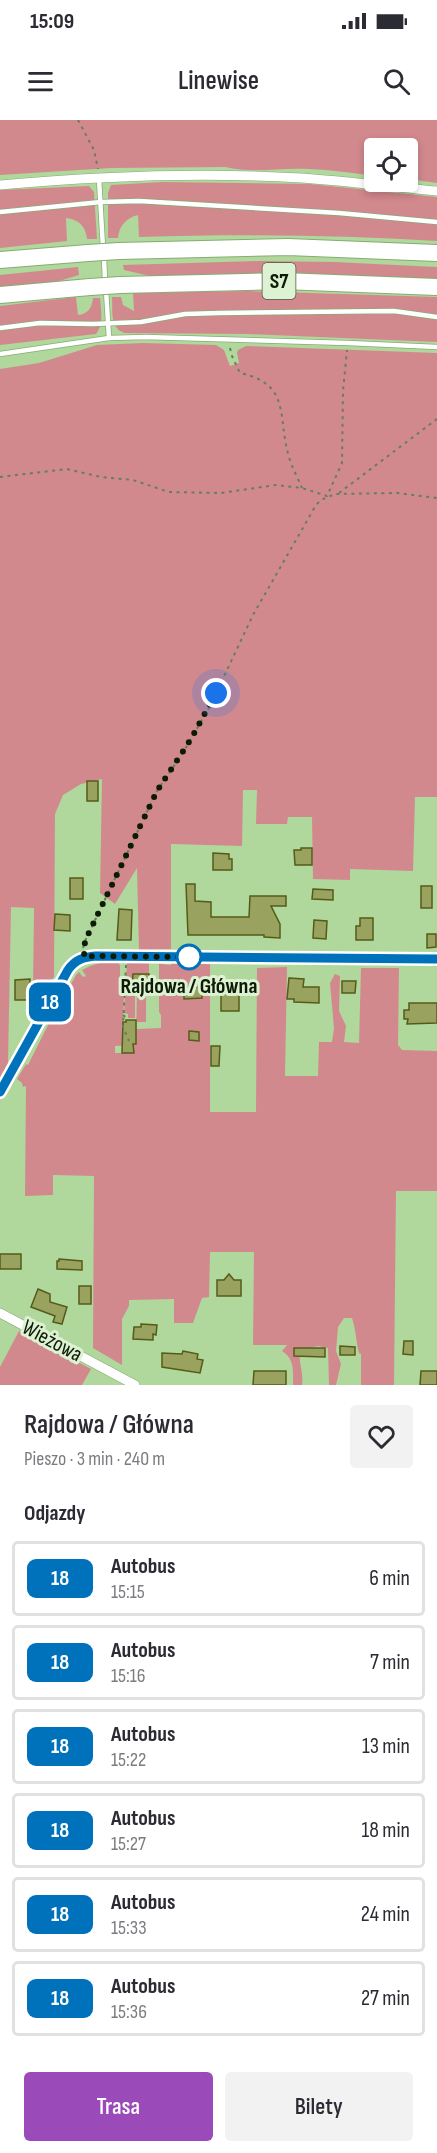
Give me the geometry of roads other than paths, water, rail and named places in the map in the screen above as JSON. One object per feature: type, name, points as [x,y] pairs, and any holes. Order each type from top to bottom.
[{"type":"highway","name":"S7","points":[[0,260],[119,251],[267,247],[437,253]]},
{"type":"highway","name":"S7","points":[[0,295],[120,285],[282,281],[437,287]]},
{"type":"street","points":[[0,185],[182,176],[278,177],[437,191]]},
{"type":"street","points":[[0,1092],[68,970],[77,960],[84,957],[437,959]]},
{"type":"street","name":"Wieżowa","points":[[0,1313],[135,1385]]},
{"type":"lane","points":[[99,179],[109,338]]},
{"type":"lane","points":[[0,212],[100,202],[139,201],[437,222]]},
{"type":"lane","points":[[0,328],[40,323],[141,322],[185,314],[219,313],[394,311],[437,317]]},
{"type":"lane","points":[[0,354],[109,338],[229,339],[437,347]]},
{"type":"place","name":"Rajdowa / Główna","points":[[189,957]]}]
